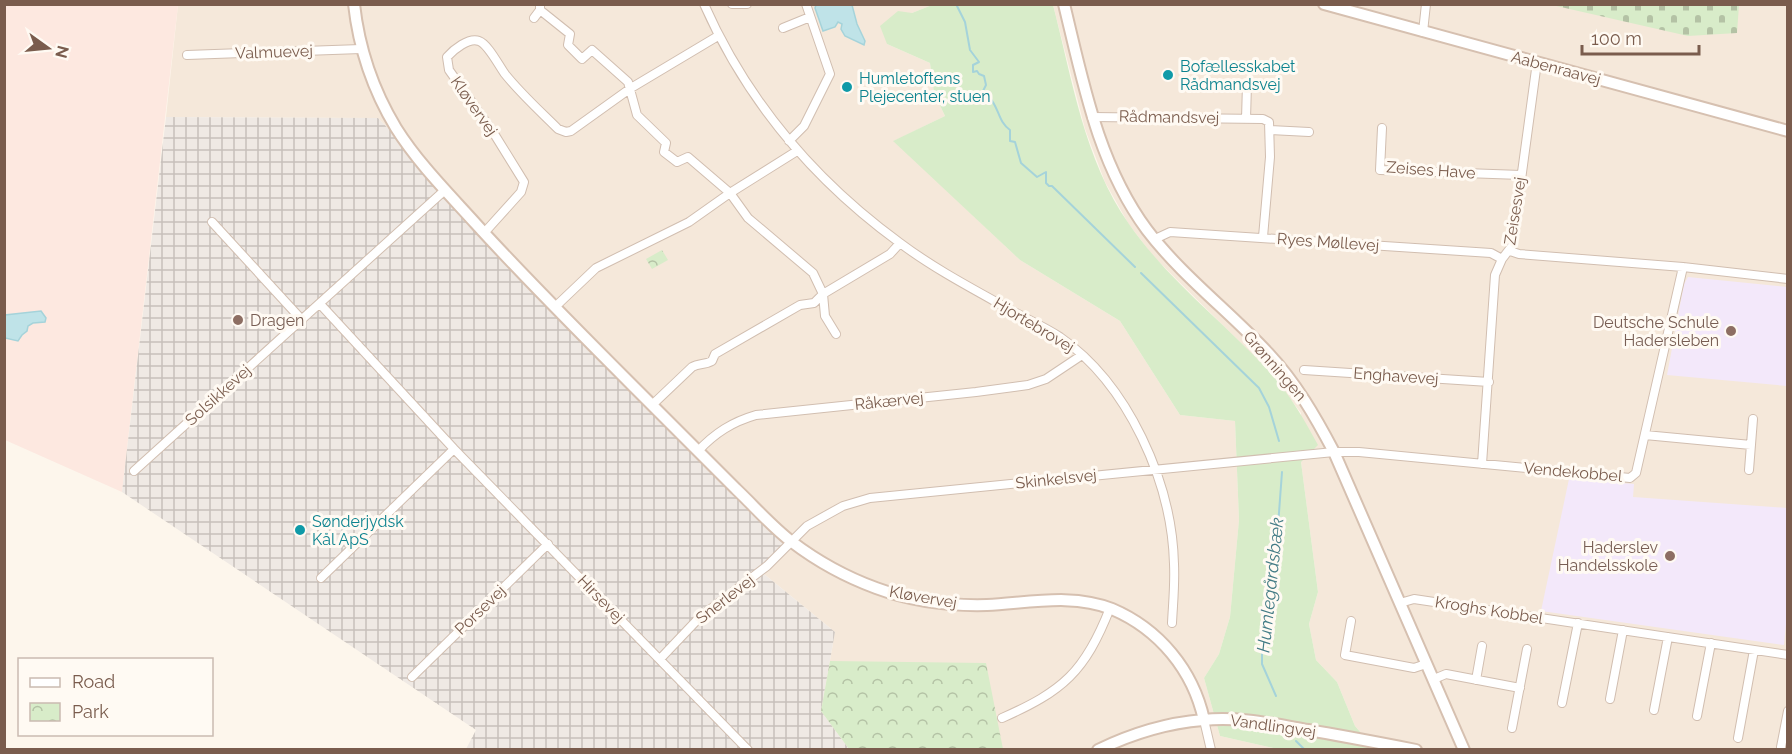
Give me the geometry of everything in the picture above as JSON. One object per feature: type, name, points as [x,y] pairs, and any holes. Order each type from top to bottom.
[{"type":"street","name":"Kløvervej","points":[[354,4],[361,49],[372,81],[395,127],[413,153],[555,307],[790,541],[849,578],[878,589],[935,603],[977,605],[1056,600],[1078,601],[1110,609],[1136,622],[1170,651],[1182,666],[1194,688],[1204,720]]},
{"type":"street","name":"Hjortebrovej","points":[[704,4],[737,70],[789,141],[826,182],[855,208],[932,266],[1059,337],[1082,355],[1106,379],[1140,432],[1165,500],[1174,562],[1172,623]]},
{"type":"street","points":[[732,4],[747,4]]},
{"type":"street","points":[[789,141],[804,126],[830,74],[806,4]]},
{"type":"street","name":"Grønningen","points":[[1064,4],[1092,117],[1110,168],[1126,197],[1170,258],[1267,352],[1316,416],[1334,452],[1464,750]]},
{"type":"street","name":"Aabenraavej","points":[[1324,4],[1423,33],[1788,131]]},
{"type":"street","points":[[1423,33],[1426,4]]},
{"type":"street","points":[[534,18],[540,7],[570,34],[568,45],[582,59],[592,50],[628,82],[637,115],[666,142],[664,152],[677,162],[688,157],[730,193],[748,218],[813,273],[824,294],[825,316],[836,334]]},
{"type":"street","points":[[783,28],[810,17]]},
{"type":"street","points":[[631,88],[718,36]]},
{"type":"street","name":"Kløvervej","points":[[484,232],[521,192],[524,182],[493,132],[449,70],[447,62],[451,53],[468,41],[483,43],[506,75],[558,129],[566,132],[631,88]]},
{"type":"street","name":"Valmuevej","points":[[187,55],[361,49]]},
{"type":"street","name":"Zeisesvej","points":[[1482,464],[1495,275],[1502,259],[1510,251],[1537,62]]},
{"type":"street","points":[[1246,119],[1247,84]]},
{"type":"street","name":"Rådmandsvej","points":[[1092,117],[1263,119],[1269,122],[1270,130],[1309,132]]},
{"type":"street","name":"Zeises Have","points":[[1382,128],[1380,170],[1521,176]]},
{"type":"street","points":[[1263,237],[1270,130]]},
{"type":"street","points":[[555,307],[596,268],[689,222],[797,151]]},
{"type":"street","name":"Solsikkevej","points":[[134,471],[445,190]]},
{"type":"street","points":[[213,222],[302,320]]},
{"type":"street","name":"Ryes Møllevej","points":[[1155,239],[1170,232],[1263,237],[1491,253],[1502,259]]},
{"type":"street","points":[[652,405],[692,367],[698,364],[706,365],[712,361],[715,354],[800,305],[814,303],[824,294],[890,254],[900,243]]},
{"type":"street","points":[[1510,251],[1520,254],[1683,267],[1788,279]]},
{"type":"street","name":"Vendekobbel","points":[[1334,452],[1359,452],[1630,478],[1636,473],[1683,267]]},
{"type":"street","name":"Hirsevej","points":[[320,304],[454,449],[748,750]]},
{"type":"street","name":"Råkærvej","points":[[698,450],[728,425],[756,415],[1028,385],[1046,379],[1082,355]]},
{"type":"street","name":"Enghavevej","points":[[1304,370],[1489,382]]},
{"type":"street","points":[[1749,470],[1753,419]]},
{"type":"street","points":[[1645,435],[1751,445]]},
{"type":"street","points":[[321,578],[454,449]]},
{"type":"street","name":"Skinkelsvej","points":[[790,541],[822,516],[843,506],[870,498],[1334,452]]},
{"type":"street","name":"Snerlevej","points":[[660,659],[699,618],[767,566],[790,541]]},
{"type":"street","name":"Porsevej","points":[[412,677],[548,544]]},
{"type":"street","name":"Kroghs Kobbel","points":[[1400,603],[1414,599],[1788,655]]},
{"type":"street","points":[[1002,718],[1055,691],[1076,671],[1091,650],[1110,609]]},
{"type":"street","points":[[1352,621],[1345,655],[1414,668],[1426,664]]},
{"type":"street","points":[[1562,703],[1578,623]]},
{"type":"street","points":[[1610,699],[1623,630]]},
{"type":"street","points":[[1654,710],[1668,637]]},
{"type":"street","points":[[1697,716],[1711,643]]},
{"type":"street","points":[[1476,680],[1482,646]]},
{"type":"street","points":[[1512,728],[1527,649]]},
{"type":"street","points":[[1738,738],[1754,650]]},
{"type":"street","points":[[1434,679],[1446,674],[1520,688]]},
{"type":"street","points":[[1780,747],[1788,711]]},
{"type":"street","name":"Vandlingvej","points":[[1098,750],[1125,736],[1169,725],[1204,720],[1236,719],[1271,723],[1416,750]]},
{"type":"street","points":[[1204,720],[1211,750]]},
{"type":"shaded area","points":[[4,5],[178,5],[122,492],[5,440]]},
{"type":"shaded area","points":[[178,5],[932,5],[912,13],[887,44],[930,63],[934,93],[945,116],[894,141],[1020,260],[1120,321],[1180,415],[1235,421],[1239,520],[1230,617],[1219,654],[1204,678],[1220,736],[1278,749],[849,749],[821,711],[835,632],[764,574],[787,539],[378,118],[166,117]]},
{"type":"shaded area","points":[[1053,5],[1787,5],[1787,749],[1375,749],[1355,726],[1337,682],[1316,660],[1309,624],[1318,592],[1301,462],[1301,413],[1269,371],[1153,256],[1128,223],[1105,182],[1085,129]]},
{"type":"shaded area","points":[[166,117],[378,118],[787,539],[764,574],[835,632],[821,711],[849,749],[466,749],[476,730],[122,492]]},
{"type":"shaded area","name":"Deutsche Schule Hadersleben","points":[[1688,277],[1787,287],[1787,386],[1667,375],[1684,284]]},
{"type":"shaded area","name":"Haderslev Handelsskole","points":[[1569,479],[1634,484],[1633,497],[1787,508],[1788,603],[1784,645],[1541,611]]},
{"type":"green space","points":[[932,5],[1053,5],[1090,146],[1114,199],[1129,224],[1177,281],[1267,369],[1282,386],[1301,415],[1318,445],[1301,462],[1318,592],[1309,624],[1316,660],[1337,682],[1355,726],[1375,749],[1278,749],[1220,736],[1204,678],[1219,654],[1230,617],[1239,520],[1235,421],[1180,415],[1120,321],[1020,260],[893,141],[945,116],[934,93],[930,63],[887,44],[880,26],[898,11],[912,13]]},
{"type":"green space","points":[[1552,5],[1739,5],[1737,33],[1688,36]]},
{"type":"green space","points":[[662,250],[668,260],[652,269],[646,259]]},
{"type":"green space","points":[[830,661],[986,663],[1003,749],[849,749],[821,711]]},
{"type":"water","points":[[816,5],[852,5],[865,41],[864,45],[845,36],[841,29],[842,24],[838,22],[835,27],[823,31]]},
{"type":"water","points":[[41,311],[46,318],[45,322],[28,326],[27,331],[18,341],[5,338],[5,315]]},
{"type":"waterway","points":[[956,4],[965,22],[970,50],[979,62],[973,65],[973,72],[977,71],[984,76],[986,85],[983,91],[1010,130],[1010,141],[1015,142],[1021,163],[1037,177],[1046,172],[1046,183],[1052,186],[1135,267]]},
{"type":"waterway","name":"Humlegårdsbæk","points":[[1141,273],[1259,388],[1269,407],[1279,441]]},
{"type":"waterway","name":"Humlegårdsbæk","points":[[1276,696],[1262,664],[1262,637],[1268,596],[1271,546],[1278,526],[1282,472]]},
{"type":"waterway","name":"Humlegårdsbæk","points":[[1296,741],[1305,750]]},
{"type":"place","name":"Bofællesskabet Rådmandsvej","points":[[1168,75]]},
{"type":"place","name":"Humletoftens Plejecenter, stuen","points":[[847,87]]},
{"type":"place","name":"Dragen","points":[[238,320]]},
{"type":"place","name":"Deutsche Schule Hadersleben","points":[[1731,331]]},
{"type":"place","name":"Sønderjydsk Kål ApS","points":[[300,530]]},
{"type":"place","name":"Haderslev Handelsskole","points":[[1670,556]]}]
